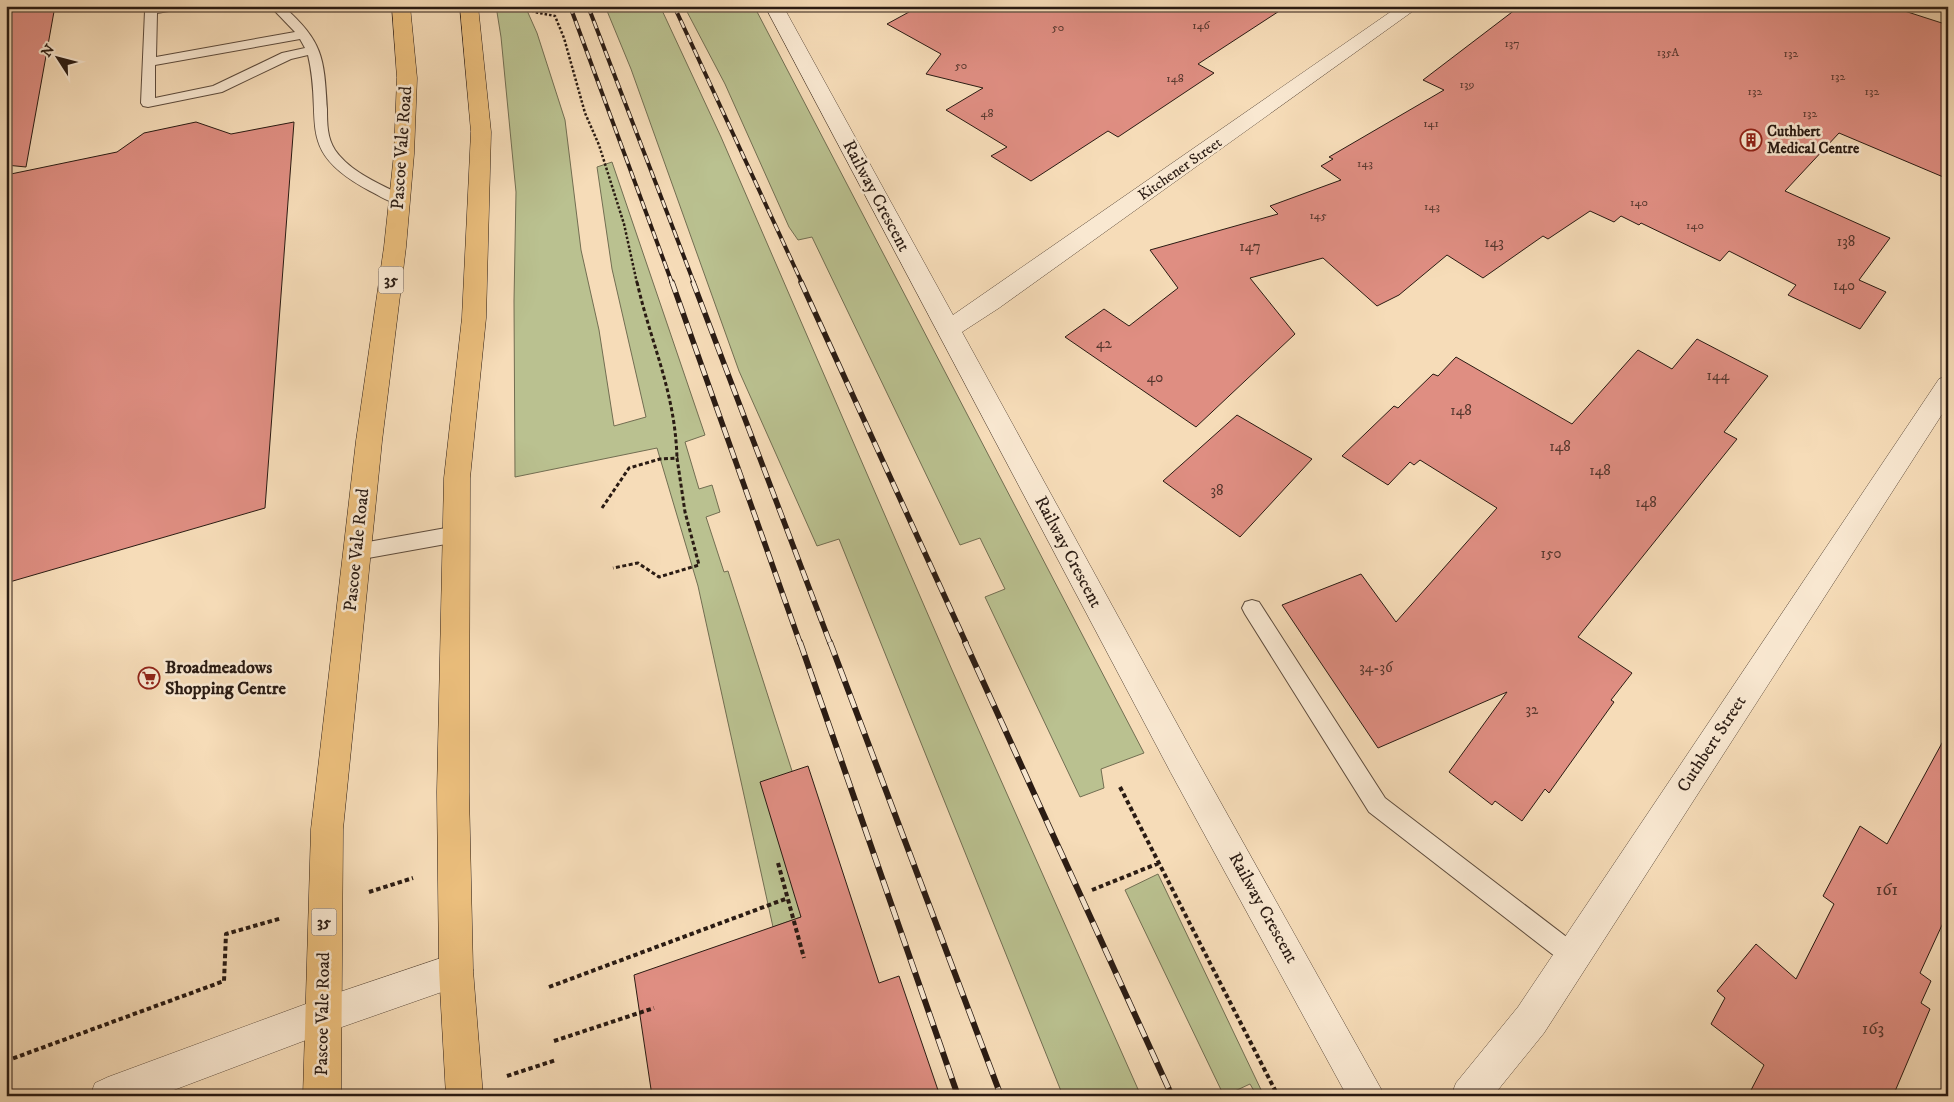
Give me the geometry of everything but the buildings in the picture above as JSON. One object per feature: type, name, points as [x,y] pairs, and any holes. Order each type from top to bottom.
[{"type":"main road","name":"Pascoe Vale Road","points":[[322,1096],[327,829],[357,552],[400,200],[407,78],[401,6]]},
{"type":"main road","points":[[466,1094],[456,970],[454,865],[457,478],[474,318],[481,132],[469,6]]},
{"type":"street","name":"Railway Crescent","points":[[774,6],[1182,763],[1367,1096]]},
{"type":"street","name":"Kitchener Street","points":[[947,330],[991,302],[1411,6]]},
{"type":"street","name":"Cuthbert Street","points":[[1469,1096],[1532,1020],[1948,385]]},
{"type":"street","points":[[108,1096],[322,1016],[456,970]]},
{"type":"lane","points":[[176,6],[147,9],[148,103],[217,89],[287,56],[314,50]]},
{"type":"lane","points":[[276,6],[305,34],[317,58],[321,132],[328,150],[353,173],[400,200]]},
{"type":"lane","points":[[149,62],[250,42],[305,34]]},
{"type":"lane","points":[[357,552],[457,534]]},
{"type":"lane","points":[[1252,608],[1377,805],[1573,956]]},
{"type":"path","points":[[530,6],[534,12],[555,16],[564,38],[581,103],[599,145],[624,224],[639,292],[666,379],[676,426],[677,458],[685,520],[699,565],[659,577],[638,563],[613,568]]},
{"type":"path","points":[[602,508],[629,468],[660,459],[677,458]]},
{"type":"path","points":[[1120,788],[1278,1096]]},
{"type":"path","points":[[778,863],[804,958]]},
{"type":"path","points":[[1092,890],[1159,863]]},
{"type":"path","points":[[6,1062],[224,981],[226,934],[454,865]]},
{"type":"path","points":[[549,987],[788,898]]},
{"type":"path","points":[[554,1041],[654,1008]]},
{"type":"green space","points":[[496,6],[525,6],[537,33],[565,120],[581,250],[599,330],[614,426],[646,417],[612,269],[597,167],[612,162],[705,435],[685,442],[699,489],[712,485],[720,512],[706,517],[724,572],[728,571],[792,771],[801,917],[773,927],[698,586],[657,448],[515,477],[514,301],[516,192],[501,37]]},
{"type":"green space","points":[[605,6],[660,6],[721,137],[952,670],[1141,1096],[1063,1096],[839,539],[817,546],[739,371],[631,69]]},
{"type":"green space","points":[[684,6],[754,6],[1144,753],[1101,769],[1104,788],[1080,797],[985,597],[1005,589],[980,538],[960,545],[812,237],[798,240],[789,227],[725,84]]},
{"type":"green space","points":[[1158,874],[1264,1096],[1257,1096],[1250,1084],[1224,1096],[1125,890]]},
{"type":"railway","points":[[570,6],[672,283]]},
{"type":"railway","points":[[588,6],[694,283]]},
{"type":"railway","points":[[674,6],[802,283]]},
{"type":"railway","points":[[672,282],[800,643]]},
{"type":"railway","points":[[693,282],[830,643]]},
{"type":"railway","points":[[801,282],[966,643]]},
{"type":"railway","points":[[800,642],[958,1096]]},
{"type":"railway","points":[[830,642],[1001,1096]]},
{"type":"railway","points":[[965,642],[1172,1096]]},
{"type":"place","name":"Cuthbert Medical Centre","points":[[1751,140]]},
{"type":"place","name":"Broadmeadows Shopping Centre","points":[[149,678]]}]
